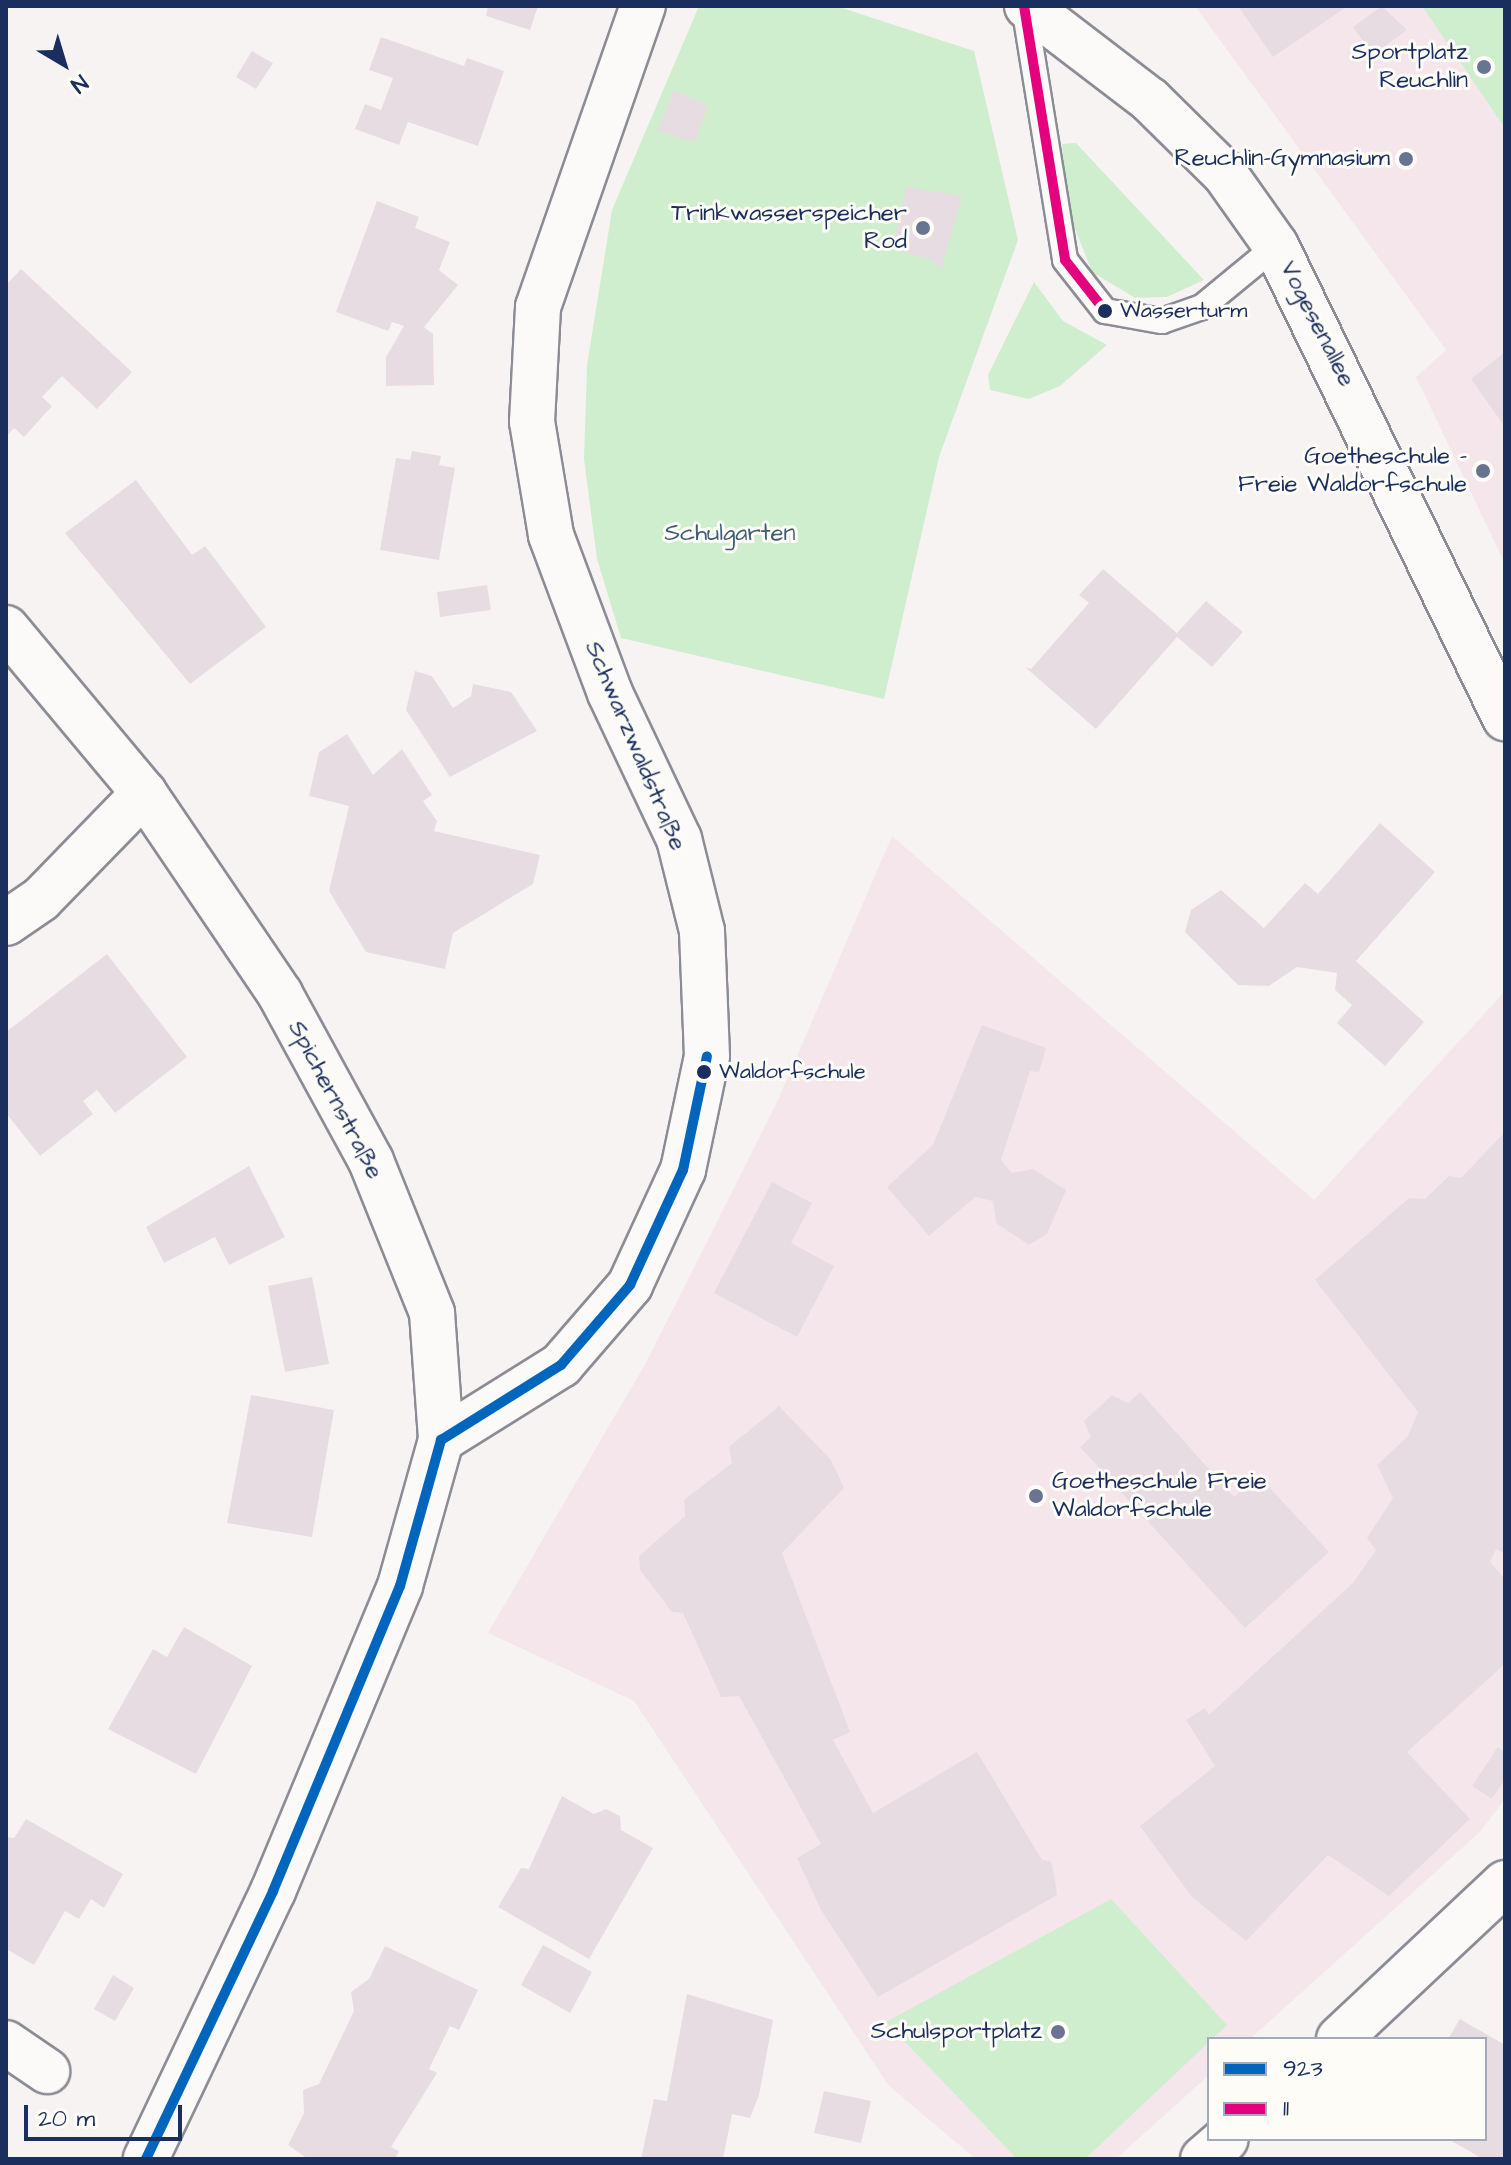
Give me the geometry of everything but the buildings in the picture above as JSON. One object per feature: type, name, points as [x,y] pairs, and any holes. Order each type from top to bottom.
[{"type":"street","name":"Schwarzwaldstraße","points":[[441,1440],[561,1365],[630,1285],[683,1170],[707,1056],[702,931],[679,839],[610,693],[551,535],[532,422],[538,307],[643,6]]},
{"type":"street","name":"Vogesenallee","points":[[1025,6],[1150,100],[1225,174],[1276,246],[1505,718]]},
{"type":"street","name":"Spichernstraße","points":[[6,628],[144,793],[280,994],[371,1161],[432,1313],[441,1440]]},
{"type":"street","points":[[6,923],[41,899],[144,793]]},
{"type":"street","points":[[146,2159],[273,1891],[400,1586],[441,1440]]},
{"type":"street","points":[[1341,2037],[1505,1883]]},
{"type":"street","points":[[6,2043],[47,2071]]},
{"type":"street","points":[[1203,2159],[1224,2141]]},
{"type":"lane","points":[[1025,6],[1065,260],[1105,311],[1162,321],[1202,307],[1276,246]]},
{"type":"shaded area","name":"Reuchlin-Gymnasium","points":[[1195,6],[1505,6],[1505,564],[1416,377],[1446,350]]},
{"type":"shaded area","name":"Goetheschule Freie Waldorfschule","points":[[892,836],[1314,1200],[1505,991],[1505,1799],[1480,1832],[1252,2037],[1207,2037],[1207,2077],[1116,2159],[976,2159],[889,2086],[634,1701],[488,1633],[648,1359],[778,1100]]},
{"type":"green space","name":"Schulgarten","points":[[699,6],[836,6],[974,51],[1018,240],[939,457],[884,699],[621,638],[597,559],[584,459],[587,365],[612,210]]},
{"type":"green space","name":"Sportplatz Reuchlin","points":[[1422,6],[1505,6],[1505,128]]},
{"type":"green space","points":[[1076,143],[1204,280],[1167,297],[1135,298],[1092,272],[1068,211],[1062,144]]},
{"type":"green space","points":[[1034,282],[1063,321],[1107,345],[1060,386],[1029,399],[990,390],[988,375]]},
{"type":"green space","name":"Schulsportplatz","points":[[1111,1899],[1227,2025],[1214,2037],[1207,2037],[1207,2044],[1085,2159],[1017,2159],[886,2022]]},
{"type":"transit line","name":"11","points":[[1024,6],[1065,260],[1105,311]]},
{"type":"transit line","name":"923","points":[[146,2159],[273,1891],[400,1586],[441,1440],[561,1365],[630,1285],[683,1170],[707,1056]]},
{"type":"place","name":"Sportplatz Reuchlin","points":[[1484,67]]},
{"type":"place","name":"Reuchlin-Gymnasium","points":[[1406,159]]},
{"type":"place","name":"Trinkwasserspeicher Rod","points":[[923,228]]},
{"type":"place","name":"Wasserturm","points":[[1105,311]]},
{"type":"place","name":"Goetheschule - Freie Waldorfschule","points":[[1483,471]]},
{"type":"place","name":"Waldorfschule","points":[[704,1072]]},
{"type":"place","name":"Goetheschule Freie Waldorfschule","points":[[1036,1496]]},
{"type":"place","name":"Schulsportplatz","points":[[1058,2032]]}]
